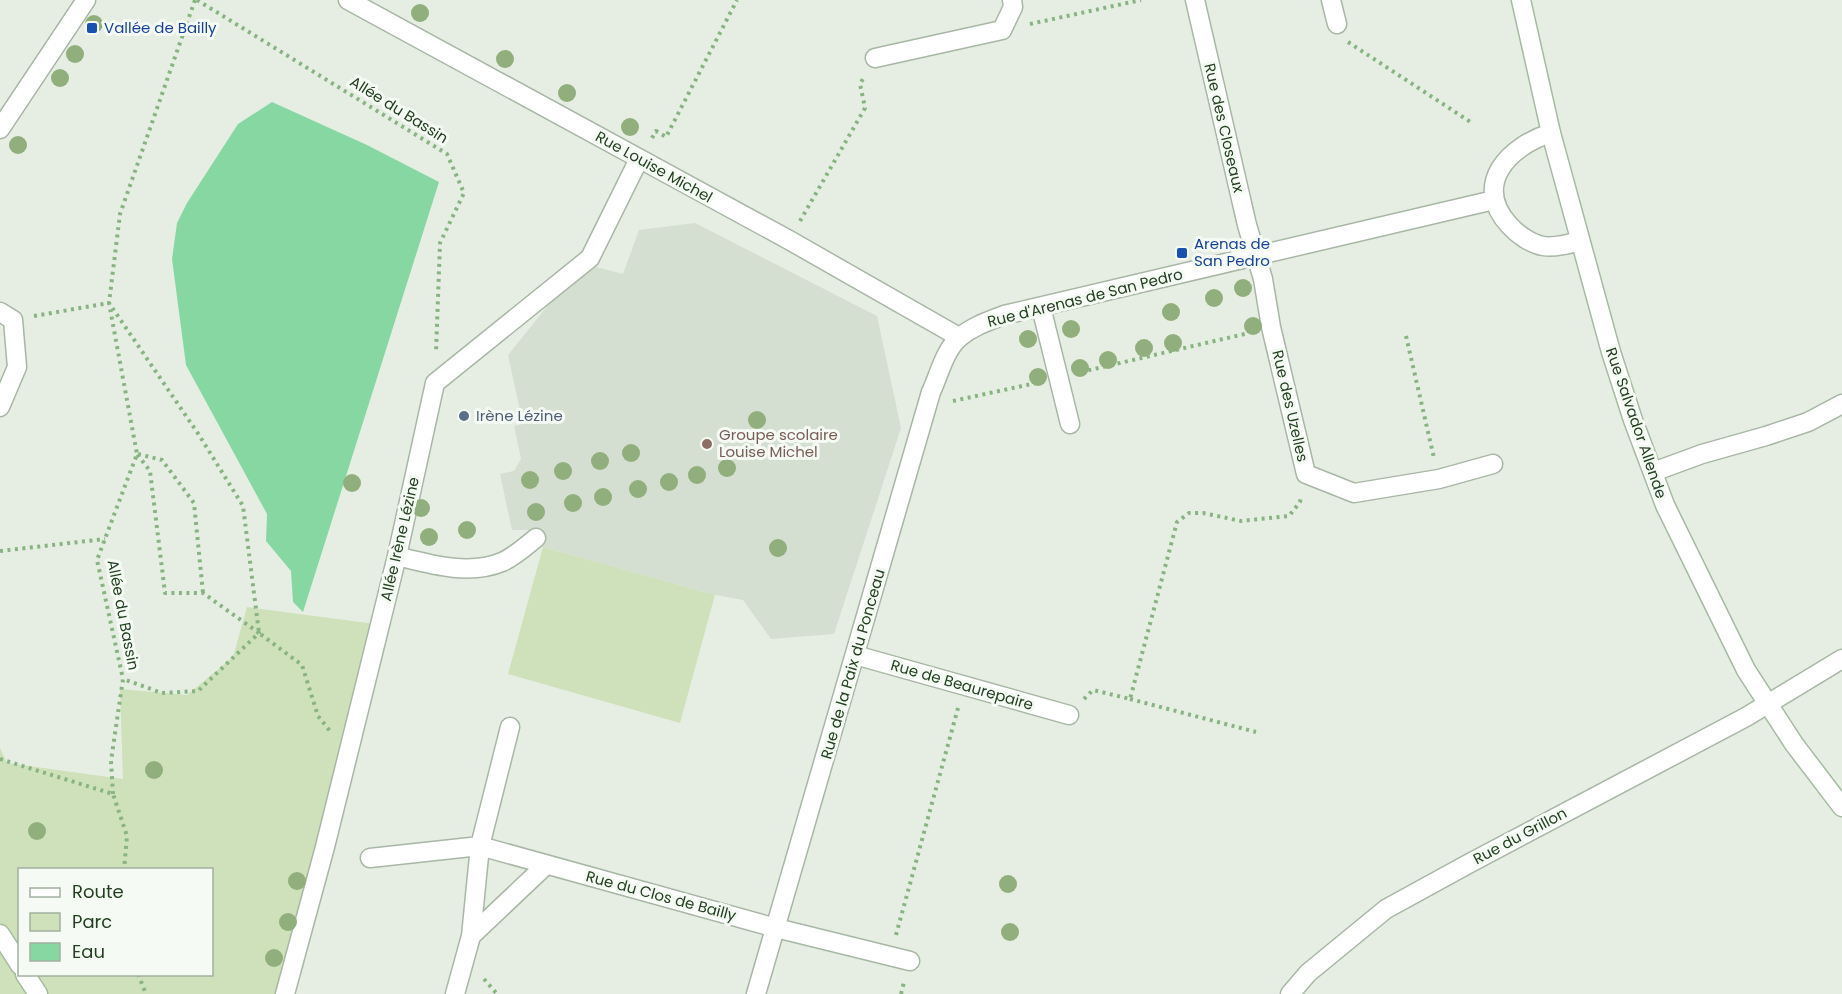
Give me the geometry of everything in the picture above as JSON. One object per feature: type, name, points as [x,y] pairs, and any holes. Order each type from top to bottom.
[{"type":"street","points":[[0,129],[86,0]]},
{"type":"street","name":"Rue Louise Michel","points":[[348,0],[789,240],[959,338]]},
{"type":"street","points":[[875,58],[1002,30],[1013,7],[1012,0]]},
{"type":"street","name":"Rue des Closeaux","points":[[1194,0],[1256,255]]},
{"type":"street","points":[[1331,0],[1337,24]]},
{"type":"street","name":"Rue Salvador Allende","points":[[1521,0],[1551,133],[1611,352],[1665,505],[1746,670],[1794,744],[1842,807]]},
{"type":"street","points":[[1551,133],[1534,138],[1509,155],[1495,183],[1494,200],[1502,217],[1514,230],[1529,240],[1544,246],[1580,241]]},
{"type":"street","points":[[435,383],[590,258],[639,159]]},
{"type":"street","name":"Rue d'Arenas de San Pedro","points":[[959,338],[979,325],[1004,315],[1494,200]]},
{"type":"street","name":"Rue des Uzelles","points":[[1256,255],[1306,474],[1354,493],[1439,479],[1493,464]]},
{"type":"street","points":[[1041,307],[1070,424]]},
{"type":"street","points":[[0,407],[17,367],[6,316]]},
{"type":"street","name":"Rue de la Paix du Ponceau","points":[[756,994],[931,392],[947,356],[959,338]]},
{"type":"street","name":"Allée Irène Lézine","points":[[285,994],[397,555],[435,383]]},
{"type":"street","points":[[1653,472],[1702,453],[1808,422],[1842,404]]},
{"type":"street","points":[[397,555],[452,568],[482,567],[502,562],[536,538]]},
{"type":"street","name":"Rue de Beaurepaire","points":[[855,655],[1069,715]]},
{"type":"street","name":"Rue du Grillon","points":[[1290,994],[1308,974],[1386,909],[1768,704],[1842,659]]},
{"type":"street","points":[[455,994],[471,936],[480,846],[510,727]]},
{"type":"street","name":"Rue du Clos de Bailly","points":[[370,858],[480,846],[776,928],[910,961]]},
{"type":"street","points":[[471,936],[546,865]]},
{"type":"street","points":[[0,934],[18,962]]},
{"type":"street","points":[[26,976],[38,994]]},
{"type":"path","name":"Allée du Bassin","points":[[203,593],[165,592],[150,471],[137,454],[109,303],[120,214],[196,0],[447,154],[464,193],[440,243],[435,383]]},
{"type":"path","points":[[639,159],[656,131],[666,137],[736,0]]},
{"type":"path","points":[[1002,30],[1141,0]]},
{"type":"path","points":[[1337,24],[1349,43],[1472,123]]},
{"type":"path","points":[[789,240],[865,108],[860,84],[875,58]]},
{"type":"path","points":[[6,316],[109,303],[199,435],[243,506],[260,633]]},
{"type":"path","points":[[931,392],[946,403],[1271,327]]},
{"type":"path","points":[[1406,336],[1439,479]]},
{"type":"path","name":"Allée du Bassin","points":[[124,868],[127,836],[113,794],[111,761],[123,679],[97,560],[137,454]]},
{"type":"path","points":[[137,454],[162,460],[194,503],[203,593],[302,664],[318,716],[348,752]]},
{"type":"path","points":[[1130,699],[1177,522],[1189,513],[1203,513],[1241,520],[1289,516],[1300,502],[1306,474]]},
{"type":"path","points":[[0,551],[105,539]]},
{"type":"path","name":"Allée du Bassin","points":[[123,679],[162,693],[198,691],[260,633]]},
{"type":"path","points":[[890,956],[964,685]]},
{"type":"path","points":[[1069,715],[1093,690],[1256,732]]},
{"type":"path","points":[[0,759],[113,794]]},
{"type":"path","points":[[138,976],[146,994]]},
{"type":"shaded area","name":"Groupe scolaire Louise Michel","points":[[695,223],[877,316],[901,428],[834,634],[771,639],[743,600],[715,595],[543,547],[529,530],[512,530],[500,474],[514,471],[521,459],[514,426],[523,424],[508,355],[553,299],[596,267],[623,274],[639,230]]},
{"type":"green space","points":[[543,547],[715,595],[680,723],[508,674]]},
{"type":"green space","points":[[247,607],[375,624],[277,994],[0,994],[0,748],[7,763],[123,779],[120,689],[187,695],[233,657]]},
{"type":"water","points":[[272,102],[367,145],[439,182],[303,612],[293,602],[291,571],[266,541],[267,514],[186,365],[172,259],[177,223],[187,203],[238,124]]},
{"type":"place","name":"Vallée de Bailly","points":[[92,28]]},
{"type":"place","name":"Arenas de San Pedro","points":[[1182,253]]},
{"type":"place","name":"Irène Lézine","points":[[464,416]]},
{"type":"place","name":"Groupe scolaire Louise Michel","points":[[707,444]]}]
